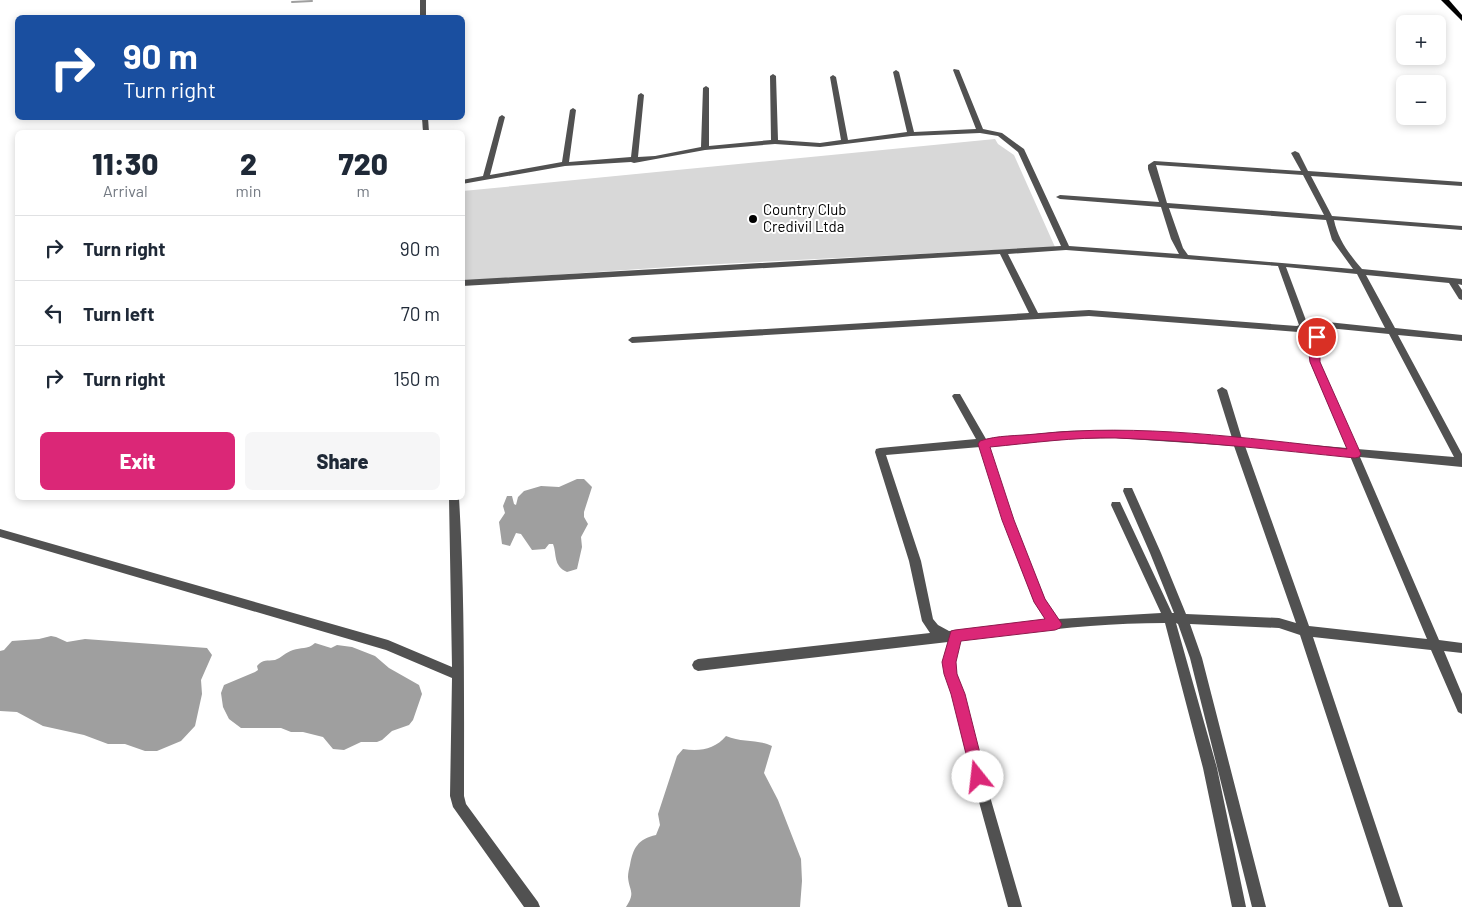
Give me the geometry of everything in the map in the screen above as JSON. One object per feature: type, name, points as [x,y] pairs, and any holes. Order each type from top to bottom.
[{"type":"main road","points":[[1445,0],[1460,15]]},
{"type":"street","points":[[423,0],[424,15]]},
{"type":"street","points":[[956,70],[980,131]]},
{"type":"street","points":[[896,72],[911,134]]},
{"type":"street","points":[[773,76],[775,142]]},
{"type":"street","points":[[833,77],[845,142]]},
{"type":"street","points":[[705,148],[706,88]]},
{"type":"street","points":[[634,160],[641,95]]},
{"type":"street","points":[[566,164],[572,110]]},
{"type":"street","points":[[486,177],[502,117]]},
{"type":"street","points":[[465,181],[566,164],[655,158],[705,148],[775,142],[820,145],[911,134],[980,131],[1000,134],[1021,151],[1066,248]]},
{"type":"street","points":[[1295,153],[1329,218],[1330,225],[1340,247],[1360,272],[1462,463]]},
{"type":"street","points":[[1186,257],[1180,249],[1164,205],[1152,169],[1154,163],[1166,162],[1305,174],[1462,184]]},
{"type":"street","points":[[1060,197],[1462,228]]},
{"type":"street","points":[[465,283],[1066,248],[1281,264],[1462,282]]},
{"type":"street","points":[[1004,252],[1035,316]]},
{"type":"street","points":[[1281,264],[1304,326],[1317,337],[1320,344],[1319,350],[1314,354],[1315,362],[1462,708]]},
{"type":"street","points":[[1452,281],[1462,297]]},
{"type":"street","points":[[632,340],[1089,313],[1298,330],[1304,326],[1318,324],[1462,338]]},
{"type":"street","points":[[1222,390],[1238,442],[1305,631],[1396,907]]},
{"type":"street","points":[[957,396],[984,444],[1008,520],[1036,593],[1055,624]]},
{"type":"street","points":[[951,636],[934,629],[928,621],[915,561],[880,452],[984,444],[1065,435],[1115,434],[1238,442],[1462,463]]},
{"type":"street","points":[[1128,491],[1156,548],[1196,658],[1259,907]]},
{"type":"street","points":[[454,500],[458,675],[457,796],[460,807],[534,907]]},
{"type":"street","points":[[1116,505],[1169,618],[1210,768],[1239,907]]},
{"type":"street","points":[[0,532],[388,645],[458,675]]},
{"type":"street","points":[[698,665],[1055,624],[1139,618],[1183,618],[1279,623],[1305,631],[1462,648]]},
{"type":"street","points":[[951,636],[950,674],[958,694],[974,762],[1015,907]]},
{"type":"shaded area","name":"Country Club Credivil Ltda","points":[[995,139],[998,144],[1014,155],[1055,247],[699,265],[465,281],[465,191]]},
{"type":"shaded area","points":[[577,479],[584,479],[592,487],[584,512],[584,517],[588,524],[581,537],[582,547],[577,569],[567,572],[559,566],[553,544],[549,544],[545,549],[532,550],[521,534],[516,533],[510,546],[502,544],[499,522],[505,513],[503,506],[507,496],[512,496],[516,505],[518,497],[524,491],[541,486],[559,487]]},
{"type":"shaded area","points":[[51,636],[67,642],[85,639],[207,648],[212,655],[201,680],[202,694],[195,726],[181,741],[157,751],[145,751],[125,744],[108,744],[84,735],[43,726],[17,712],[0,711],[0,651],[4,650],[12,641]]},
{"type":"shaded area","points":[[315,643],[331,648],[337,645],[352,647],[375,656],[389,668],[419,685],[422,694],[413,720],[409,725],[392,731],[377,742],[361,742],[344,750],[333,749],[323,737],[303,732],[291,732],[281,728],[241,728],[229,719],[223,707],[221,693],[224,685],[255,672],[258,670],[257,666],[263,661],[275,660],[290,651],[307,648]]},
{"type":"shaded area","points":[[726,736],[738,740],[761,742],[772,746],[764,773],[778,800],[801,859],[800,907],[626,907],[631,898],[628,876],[633,854],[637,845],[645,839],[656,835],[660,825],[658,814],[677,756],[683,749],[701,750],[712,747]]},
{"type":"waterway","points":[[292,2],[312,1]]},
{"type":"place","name":"Country Club Credivil Ltda","points":[[753,219]]},
{"type":"route","points":[[978,777],[958,694],[950,674],[949,662],[955,636],[1055,624],[1040,602],[1008,520],[984,444],[1065,435],[1115,434],[1238,442],[1355,454],[1315,362],[1314,354],[1319,350],[1320,344],[1317,337]]}]
